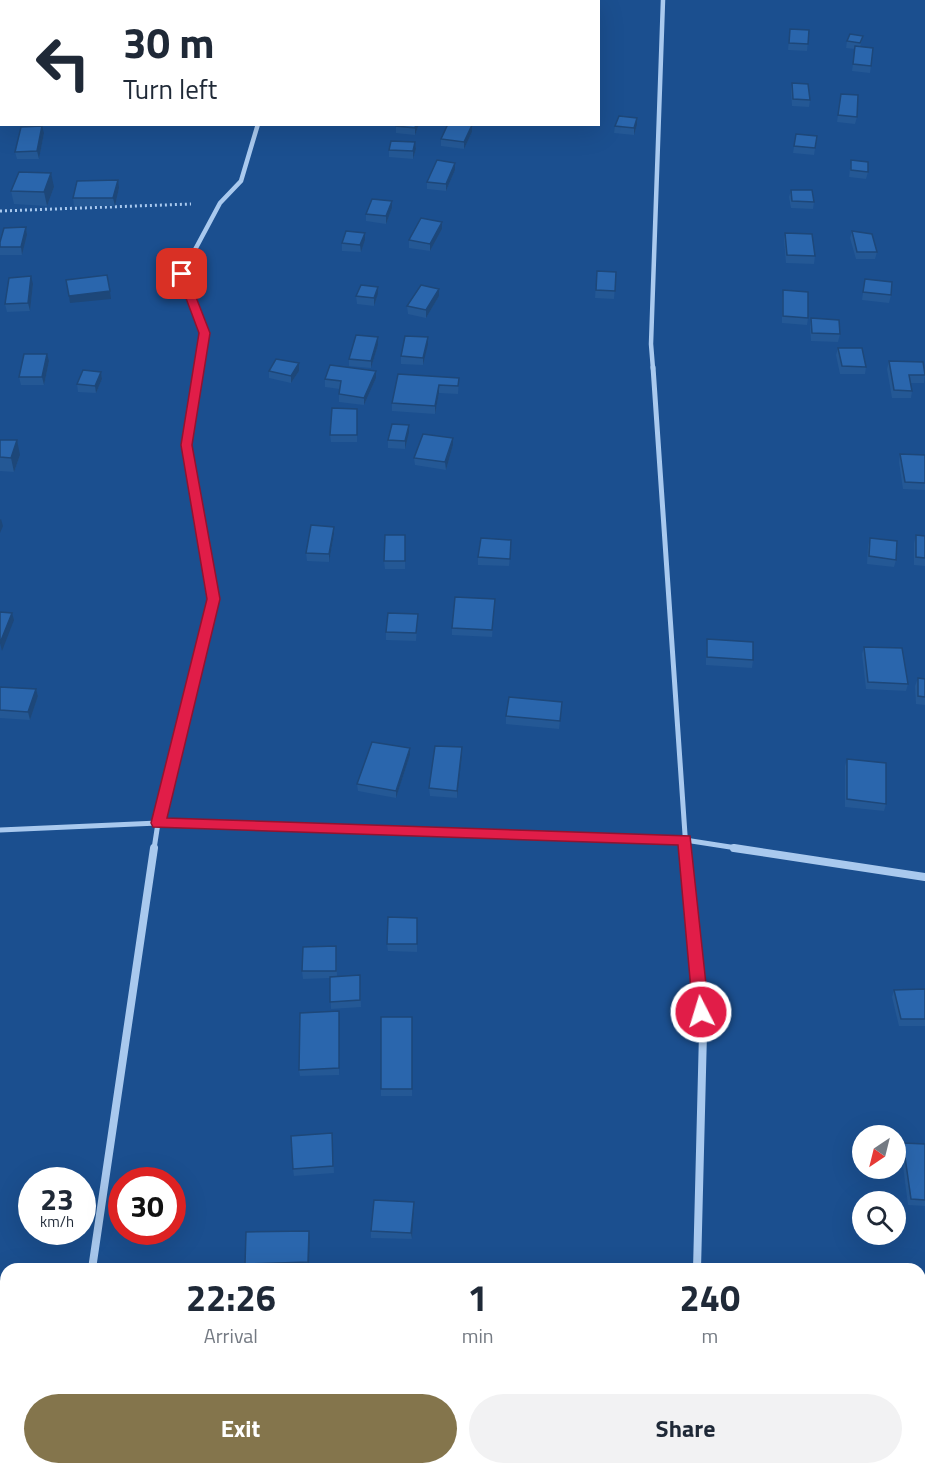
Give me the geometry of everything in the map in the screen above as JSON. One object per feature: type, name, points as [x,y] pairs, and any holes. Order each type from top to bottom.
[{"type":"street","points":[[663,0],[651,344],[685,840],[703,1033],[697,1263]]},
{"type":"street","points":[[93,1263],[158,823],[213,599],[186,445],[204,333],[182,274],[220,203],[241,181],[257,126]]},
{"type":"street","points":[[0,830],[158,823],[685,840],[925,877]]},
{"type":"path","points":[[0,211],[220,203]]},
{"type":"building","points":[[790,29],[809,30],[808,44],[789,43]]},
{"type":"building","points":[[850,34],[863,36],[860,43],[847,41]]},
{"type":"building","points":[[855,46],[873,48],[871,66],[853,64]]},
{"type":"building","points":[[792,83],[808,84],[810,100],[793,99]]},
{"type":"building","points":[[841,94],[858,95],[857,117],[838,115]]},
{"type":"building","points":[[619,116],[637,118],[634,128],[615,126]]},
{"type":"building","points":[[42,126],[37,151],[15,152],[21,127]]},
{"type":"building","points":[[447,126],[472,126],[464,142],[441,139]]},
{"type":"building","points":[[796,134],[817,136],[815,148],[794,146]]},
{"type":"building","points":[[391,141],[415,142],[413,151],[389,150]]},
{"type":"building","points":[[437,160],[455,163],[446,184],[427,182]]},
{"type":"building","points":[[851,160],[868,162],[868,172],[851,170]]},
{"type":"building","points":[[19,172],[51,173],[44,192],[11,191]]},
{"type":"building","points":[[118,180],[113,198],[73,198],[77,181]]},
{"type":"building","points":[[791,190],[812,190],[814,202],[792,201]]},
{"type":"building","points":[[372,199],[392,201],[386,216],[366,214]]},
{"type":"building","points":[[421,218],[442,222],[430,244],[409,240]]},
{"type":"building","points":[[26,227],[21,247],[0,247],[4,228]]},
{"type":"building","points":[[346,231],[365,233],[360,245],[342,243]]},
{"type":"building","points":[[852,231],[872,234],[877,252],[857,252]]},
{"type":"building","points":[[785,233],[812,234],[815,256],[787,255]]},
{"type":"building","points":[[597,271],[616,272],[615,291],[596,290]]},
{"type":"building","points":[[107,275],[110,291],[69,296],[66,280]]},
{"type":"building","points":[[31,276],[28,303],[5,304],[9,278]]},
{"type":"building","points":[[865,279],[892,282],[891,295],[863,292]]},
{"type":"building","points":[[361,285],[378,287],[374,298],[356,296]]},
{"type":"building","points":[[421,285],[439,289],[426,310],[407,306]]},
{"type":"building","points":[[783,290],[808,292],[808,318],[783,316]]},
{"type":"building","points":[[811,318],[839,320],[840,334],[812,333]]},
{"type":"building","points":[[356,335],[378,337],[371,361],[349,359]]},
{"type":"building","points":[[405,336],[428,337],[423,358],[401,356]]},
{"type":"building","points":[[838,348],[862,348],[866,367],[842,366]]},
{"type":"building","points":[[24,354],[47,354],[42,377],[19,377]]},
{"type":"building","points":[[276,359],[299,363],[291,376],[269,371]]},
{"type":"building","points":[[889,361],[923,362],[925,375],[909,375],[912,391],[894,390]]},
{"type":"building","points":[[330,365],[376,371],[364,398],[339,394],[341,381],[325,379]]},
{"type":"building","points":[[83,370],[101,372],[95,386],[77,384]]},
{"type":"building","points":[[398,374],[459,378],[458,386],[439,385],[435,406],[392,403]]},
{"type":"building","points":[[332,408],[357,409],[357,435],[330,435]]},
{"type":"building","points":[[392,424],[409,425],[405,441],[388,440]]},
{"type":"building","points":[[423,434],[453,438],[445,462],[414,458]]},
{"type":"building","points":[[0,440],[17,440],[11,458],[0,457]]},
{"type":"building","points":[[900,454],[925,455],[925,483],[905,482]]},
{"type":"building","points":[[311,525],[334,527],[329,554],[306,553]]},
{"type":"building","points":[[385,535],[405,535],[405,561],[384,561]]},
{"type":"building","points":[[916,535],[925,536],[925,558],[916,557]]},
{"type":"building","points":[[481,538],[511,540],[510,559],[478,557]]},
{"type":"building","points":[[870,538],[897,541],[896,560],[869,556]]},
{"type":"building","points":[[455,597],[495,599],[492,630],[452,628]]},
{"type":"building","points":[[0,612],[12,613],[0,643]]},
{"type":"building","points":[[388,613],[418,614],[416,633],[386,632]]},
{"type":"building","points":[[707,639],[753,642],[753,660],[707,657]]},
{"type":"building","points":[[864,647],[902,648],[908,684],[868,682]]},
{"type":"building","points":[[918,678],[925,679],[925,697],[918,696]]},
{"type":"building","points":[[0,687],[36,689],[28,712],[0,710]]},
{"type":"building","points":[[509,697],[562,702],[560,721],[506,716]]},
{"type":"building","points":[[372,742],[410,748],[396,791],[357,784]]},
{"type":"building","points":[[435,746],[462,747],[457,791],[429,788]]},
{"type":"building","points":[[847,759],[886,763],[886,804],[847,799]]},
{"type":"building","points":[[388,917],[417,918],[417,944],[387,944]]},
{"type":"building","points":[[336,946],[336,971],[302,971],[303,947]]},
{"type":"building","points":[[360,975],[360,1000],[330,1002],[330,977]]},
{"type":"building","points":[[925,989],[925,1019],[901,1019],[894,990]]},
{"type":"building","points":[[339,1011],[339,1068],[299,1070],[300,1013]]},
{"type":"building","points":[[381,1017],[412,1017],[412,1089],[381,1089]]},
{"type":"building","points":[[332,1133],[333,1166],[293,1169],[291,1136]]},
{"type":"building","points":[[906,1143],[925,1144],[925,1200],[911,1199],[906,1164]]},
{"type":"building","points":[[374,1200],[414,1202],[411,1233],[371,1231]]},
{"type":"building","points":[[309,1231],[308,1262],[245,1263],[246,1232]]},
{"type":"route","points":[[182,274],[204,333],[186,445],[213,599],[158,823],[685,840],[701,1012]]}]
